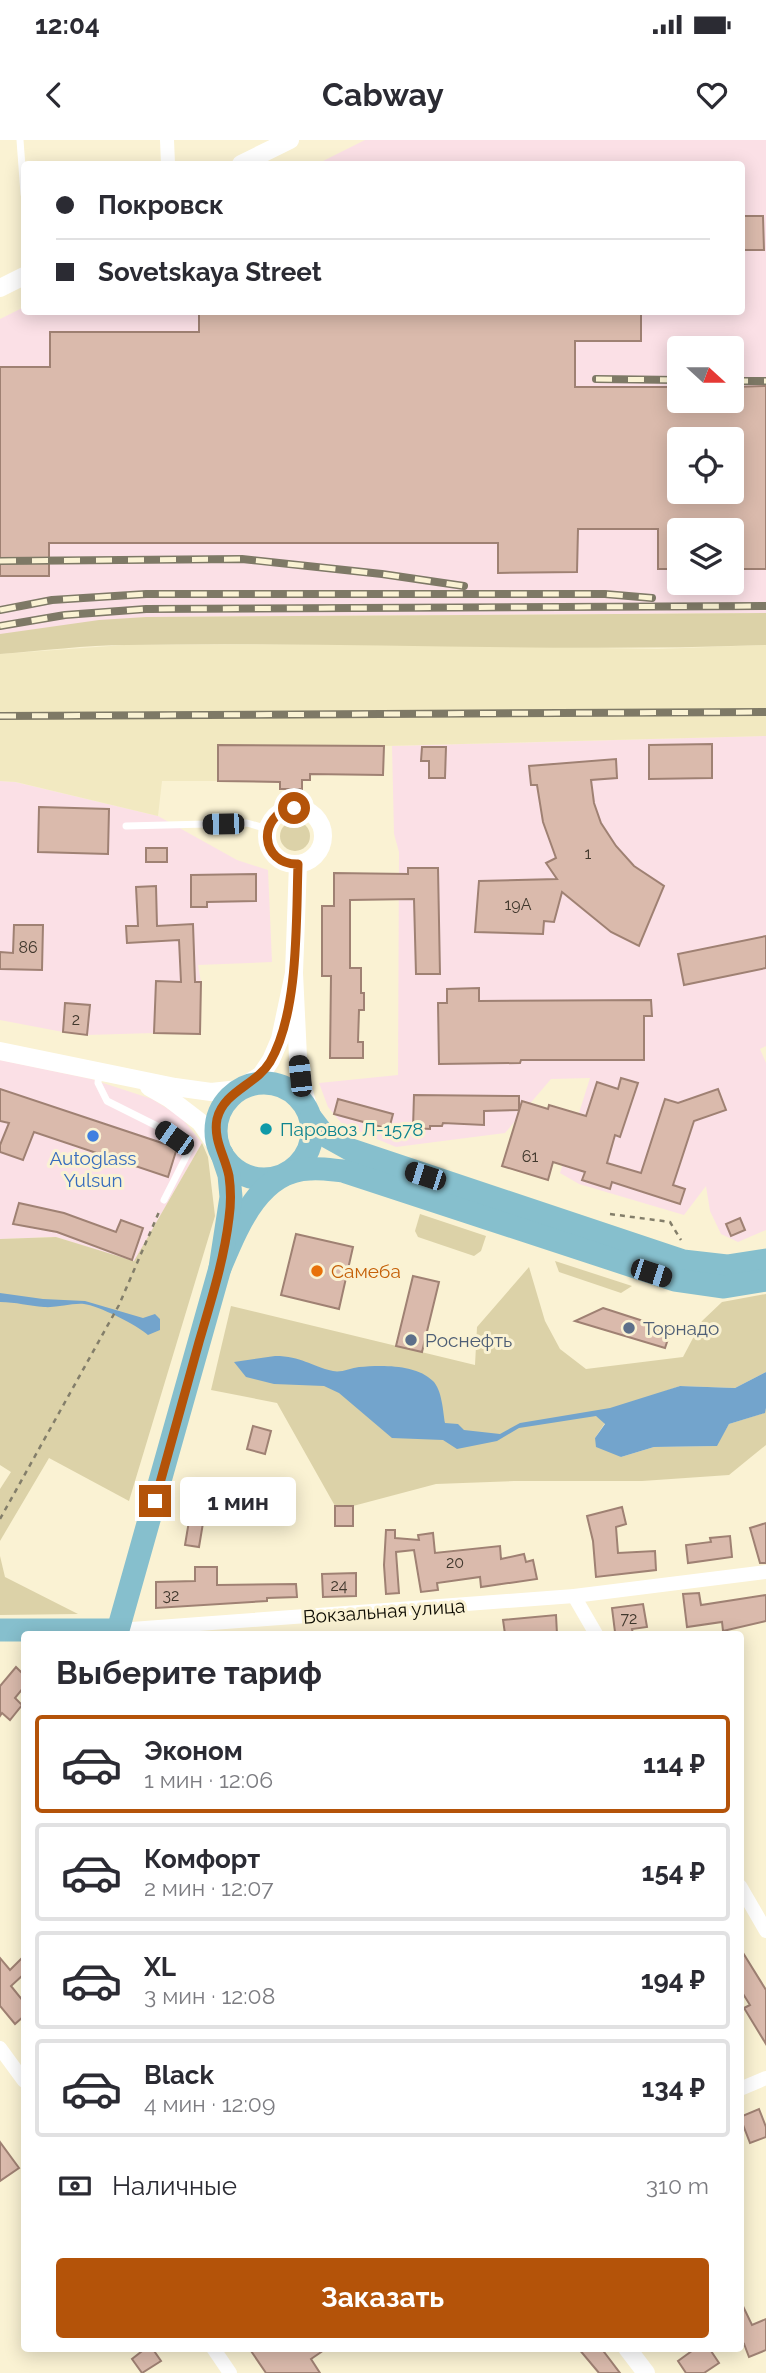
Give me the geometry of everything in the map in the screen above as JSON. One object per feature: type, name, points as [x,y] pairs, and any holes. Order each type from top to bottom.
[{"type":"main road","points":[[118,1631],[220,1268],[231,1197],[229,1175],[217,1140],[218,1116],[226,1102],[239,1089],[254,1083],[280,1084],[298,1095],[308,1108],[313,1135],[309,1149],[301,1163],[268,1186],[256,1199],[241,1220],[220,1268]]},
{"type":"main road","points":[[311,1118],[324,1135],[351,1150],[684,1261],[727,1266],[766,1259]]},
{"type":"main road","points":[[222,1154],[229,1164],[251,1177],[270,1179],[309,1168],[343,1171],[675,1280],[724,1287],[766,1280]]},
{"type":"main road","name":"Вокзальная улица","points":[[0,1630],[59,1631]]},
{"type":"street","points":[[167,140],[168,161]]},
{"type":"street","points":[[247,161],[290,140]]},
{"type":"street","points":[[0,288],[21,278]]},
{"type":"street","points":[[0,1051],[174,1087],[211,1092],[239,1089],[261,1075],[280,1039],[294,973],[310,860],[323,836],[317,819],[303,809],[286,809],[277,814],[268,829],[269,847],[282,861],[310,860]]},
{"type":"street","points":[[294,973],[300,1076],[311,1118]]},
{"type":"street","points":[[131,1077],[170,1099],[200,1122],[222,1154]]},
{"type":"street","name":"Вокзальная улица","points":[[131,1631],[574,1596],[766,1572]]},
{"type":"street","points":[[574,1596],[594,1631]]},
{"type":"street","points":[[744,1893],[766,1931]]},
{"type":"street","points":[[0,2048],[21,2077]]},
{"type":"street","points":[[744,2087],[766,2078]]},
{"type":"street","points":[[216,2352],[230,2373]]},
{"type":"street","points":[[630,2352],[646,2373]]},
{"type":"lane","points":[[20,140],[22,161]]},
{"type":"lane","points":[[126,826],[247,823],[268,829]]},
{"type":"lane","points":[[99,1070],[98,1083],[107,1101],[157,1126],[190,1149],[164,1200]]},
{"type":"path","points":[[0,1519],[119,1305],[164,1200]]},
{"type":"path","points":[[609,1214],[670,1222],[682,1240]]},
{"type":"shaded area","points":[[365,140],[766,140],[766,613],[146,617],[0,635],[0,319],[21,308],[21,315],[745,315],[745,161],[323,161]]},
{"type":"shaded area","points":[[766,613],[766,645],[606,648],[207,644],[79,647],[0,654],[0,634],[99,620],[146,617]]},
{"type":"shaded area","points":[[371,644],[658,649],[766,645],[766,736],[384,746],[218,745],[218,781],[162,781],[158,816],[16,782],[0,781],[0,654],[124,645]]},
{"type":"shaded area","points":[[766,736],[766,1046],[760,1049],[766,1063],[766,1230],[738,1242],[721,1234],[710,1211],[706,1186],[684,1215],[579,1184],[560,1173],[590,1078],[551,1079],[505,1133],[396,1147],[343,1125],[328,1107],[319,1083],[398,1075],[399,852],[394,834],[392,746]]},
{"type":"shaded area","points":[[0,781],[15,782],[158,816],[237,860],[268,870],[272,962],[198,965],[201,982],[156,981],[154,1033],[87,1035],[0,1020]]},
{"type":"shaded area","points":[[295,821],[301,822],[309,830],[309,842],[301,850],[295,851],[289,850],[281,842],[280,836],[281,830],[289,822]]},
{"type":"shaded area","points":[[0,1060],[91,1079],[152,1099],[181,1117],[202,1143],[134,1262],[56,1237],[0,1239]]},
{"type":"shaded area","points":[[202,1143],[208,1157],[215,1216],[129,1501],[49,1458],[0,1541],[0,1489],[11,1472],[0,1465],[0,1239],[56,1237],[134,1261]]},
{"type":"shaded area","points":[[420,1214],[486,1236],[481,1251],[474,1256],[418,1237],[415,1231]]},
{"type":"shaded area","points":[[555,1261],[632,1286],[621,1293],[559,1272]]},
{"type":"shaded area","points":[[529,1267],[545,1321],[560,1349],[586,1369],[683,1357],[702,1321],[722,1302],[766,1294],[766,1372],[735,1388],[680,1386],[660,1393],[605,1423],[595,1438],[621,1457],[654,1447],[716,1446],[729,1424],[764,1413],[766,1408],[766,1445],[729,1475],[642,1481],[436,1484],[353,1506],[335,1506],[277,1403],[211,1390],[231,1306],[475,1365],[477,1327]]},
{"type":"shaded area","points":[[0,1556],[5,1577],[78,1614],[0,1615]]},
{"type":"water","points":[[0,1293],[85,1301],[143,1318],[155,1314],[160,1319],[160,1330],[148,1335],[118,1316],[84,1304],[49,1307],[0,1302]]},
{"type":"water","points":[[275,1356],[299,1359],[336,1371],[377,1366],[417,1371],[426,1375],[436,1385],[442,1401],[445,1423],[458,1424],[464,1430],[500,1434],[520,1423],[610,1408],[680,1386],[735,1388],[766,1372],[766,1408],[765,1413],[729,1424],[717,1446],[654,1447],[621,1457],[596,1447],[595,1438],[605,1424],[596,1416],[519,1428],[497,1441],[457,1449],[443,1440],[392,1438],[339,1393],[324,1386],[274,1384],[246,1377],[234,1362]]},
{"type":"building","points":[[745,216],[763,216],[764,250],[745,250]]},
{"type":"building","points":[[199,315],[641,315],[641,341],[575,341],[575,387],[667,387],[667,413],[744,413],[744,387],[766,386],[766,569],[744,569],[744,518],[667,518],[667,569],[658,569],[658,529],[578,529],[577,572],[498,573],[498,543],[49,543],[49,576],[0,576],[0,367],[50,367],[50,332],[199,332]]},
{"type":"building","points":[[712,744],[712,778],[649,779],[649,745]]},
{"type":"building","points":[[218,745],[384,746],[383,775],[310,774],[310,780],[302,780],[302,789],[280,789],[280,782],[218,781]]},
{"type":"building","points":[[422,747],[446,747],[445,778],[429,778],[429,761],[421,761]]},
{"type":"building","points":[[616,759],[617,778],[591,780],[594,803],[601,823],[616,846],[634,866],[664,886],[639,946],[611,932],[562,892],[554,922],[544,921],[543,934],[475,932],[479,881],[557,879],[546,863],[556,858],[543,822],[537,785],[531,785],[529,766]]},
{"type":"building","points":[[39,807],[109,809],[108,854],[38,852]]},
{"type":"building","points":[[146,848],[167,848],[167,862],[146,862]]},
{"type":"building","points":[[408,868],[438,868],[440,974],[416,974],[414,899],[350,900],[350,968],[361,968],[361,993],[364,993],[364,1010],[359,1010],[358,1042],[363,1042],[363,1058],[330,1058],[331,976],[322,976],[322,906],[334,906],[334,873],[408,874]]},
{"type":"building","points":[[256,874],[256,901],[207,902],[207,907],[191,907],[191,875]]},
{"type":"building","points":[[156,886],[157,926],[193,924],[195,982],[201,982],[200,1034],[154,1033],[156,981],[181,982],[179,940],[127,943],[126,926],[138,926],[136,887]]},
{"type":"building","points":[[14,925],[43,925],[42,970],[0,969],[0,952],[13,953]]},
{"type":"building","points":[[766,936],[766,968],[684,985],[678,954]]},
{"type":"building","points":[[479,988],[479,1001],[651,1000],[652,1016],[644,1016],[644,1060],[521,1060],[520,1063],[439,1064],[438,1003],[447,1003],[447,989]]},
{"type":"building","points":[[65,1003],[90,1005],[87,1035],[63,1032]]},
{"type":"building","points":[[621,1078],[638,1083],[620,1137],[615,1135],[607,1163],[641,1173],[665,1099],[678,1103],[718,1089],[726,1110],[694,1121],[673,1185],[685,1189],[680,1204],[612,1182],[610,1189],[582,1180],[585,1172],[553,1162],[548,1180],[502,1166],[522,1101],[548,1109],[549,1105],[586,1116],[597,1082],[618,1089]]},
{"type":"building","points":[[0,1089],[177,1148],[168,1177],[34,1132],[23,1160],[0,1152],[9,1123],[0,1121]]},
{"type":"building","points":[[414,1095],[519,1096],[519,1110],[484,1111],[484,1125],[443,1123],[442,1126],[430,1126],[430,1129],[413,1128]]},
{"type":"building","points":[[338,1099],[393,1114],[389,1129],[334,1114]]},
{"type":"building","points":[[19,1203],[64,1213],[116,1232],[121,1220],[143,1228],[132,1260],[57,1232],[13,1224]]},
{"type":"building","points":[[740,1218],[745,1230],[731,1236],[726,1224]]},
{"type":"building","name":"Самеба","points":[[296,1234],[353,1247],[339,1309],[281,1295]]},
{"type":"building","points":[[413,1276],[439,1282],[422,1352],[396,1346]]},
{"type":"building","name":"Торнадо","points":[[603,1308],[671,1330],[665,1348],[575,1321]]},
{"type":"building","points":[[253,1426],[271,1431],[265,1454],[247,1449]]},
{"type":"building","points":[[185,1489],[211,1494],[199,1547],[185,1545],[191,1509],[182,1507]]},
{"type":"building","points":[[335,1506],[353,1506],[353,1526],[335,1526]]},
{"type":"building","points":[[622,1507],[626,1524],[616,1527],[618,1553],[655,1551],[656,1570],[596,1577],[593,1541],[587,1516]]},
{"type":"building","points":[[766,1523],[766,1563],[760,1563],[750,1528]]},
{"type":"building","points":[[386,1530],[395,1530],[395,1538],[419,1540],[418,1535],[433,1533],[435,1553],[500,1546],[501,1559],[524,1554],[526,1562],[533,1560],[537,1579],[481,1587],[480,1577],[437,1583],[438,1590],[421,1592],[414,1550],[396,1552],[399,1593],[386,1594]]},
{"type":"building","points":[[730,1536],[732,1557],[688,1563],[686,1545]]},
{"type":"building","points":[[195,1567],[217,1567],[217,1585],[296,1584],[297,1597],[156,1608],[156,1582],[195,1581]]},
{"type":"building","points":[[356,1573],[356,1596],[323,1597],[322,1574]]},
{"type":"building","points":[[699,1593],[701,1605],[766,1595],[766,1621],[723,1631],[722,1622],[687,1627],[683,1594]]},
{"type":"building","points":[[643,1604],[647,1627],[632,1631],[615,1631],[612,1608]]},
{"type":"building","points":[[556,1615],[557,1631],[505,1631],[503,1620]]},
{"type":"building","points":[[16,1667],[21,1672],[21,1691],[15,1698],[21,1706],[10,1720],[2,1713],[0,1716],[0,1686]]},
{"type":"building","points":[[744,1954],[766,1990],[766,2044],[744,2008],[750,2005],[744,1995]]},
{"type":"building","points":[[0,1958],[10,1970],[21,1959],[21,1977],[11,1986],[21,1998],[21,2019],[15,2024],[0,2006]]},
{"type":"building","points":[[759,2109],[766,2127],[766,2137],[750,2143],[744,2127],[744,2115]]},
{"type":"building","points":[[0,2142],[19,2168],[0,2181]]},
{"type":"building","points":[[744,2308],[752,2325],[766,2319],[766,2350],[749,2357],[744,2344]]},
{"type":"building","points":[[141,2352],[155,2352],[161,2361],[142,2373],[132,2359]]},
{"type":"building","points":[[252,2352],[321,2352],[311,2359],[320,2373],[266,2373]]},
{"type":"building","points":[[581,2352],[604,2352],[620,2373],[599,2373]]},
{"type":"building","points":[[690,2352],[712,2352],[719,2363],[704,2373],[686,2373],[678,2361]]},
{"type":"railway","points":[[596,379],[667,380]]},
{"type":"railway","points":[[744,381],[766,381]]},
{"type":"railway","points":[[0,561],[242,559],[464,586]]},
{"type":"railway","points":[[0,610],[52,600],[146,594],[605,594],[652,598]]},
{"type":"railway","points":[[0,626],[65,615],[146,609],[766,606]]},
{"type":"railway","points":[[0,716],[766,712]]},
{"type":"place","name":"Паровоз Л-1578","points":[[266,1129]]},
{"type":"place","name":"Autoglass Yulsun","points":[[93,1136]]},
{"type":"place","name":"Самеба","points":[[317,1271]]},
{"type":"place","name":"Торнадо","points":[[629,1328]]},
{"type":"place","name":"Роснефть","points":[[411,1340]]},
{"type":"route","points":[[155,1501],[220,1268],[229,1220],[229,1175],[217,1140],[218,1116],[231,1095],[261,1075],[271,1060],[280,1039],[294,973],[298,864],[282,861],[275,855],[269,847],[267,837],[272,819],[286,809],[294,808]]}]
